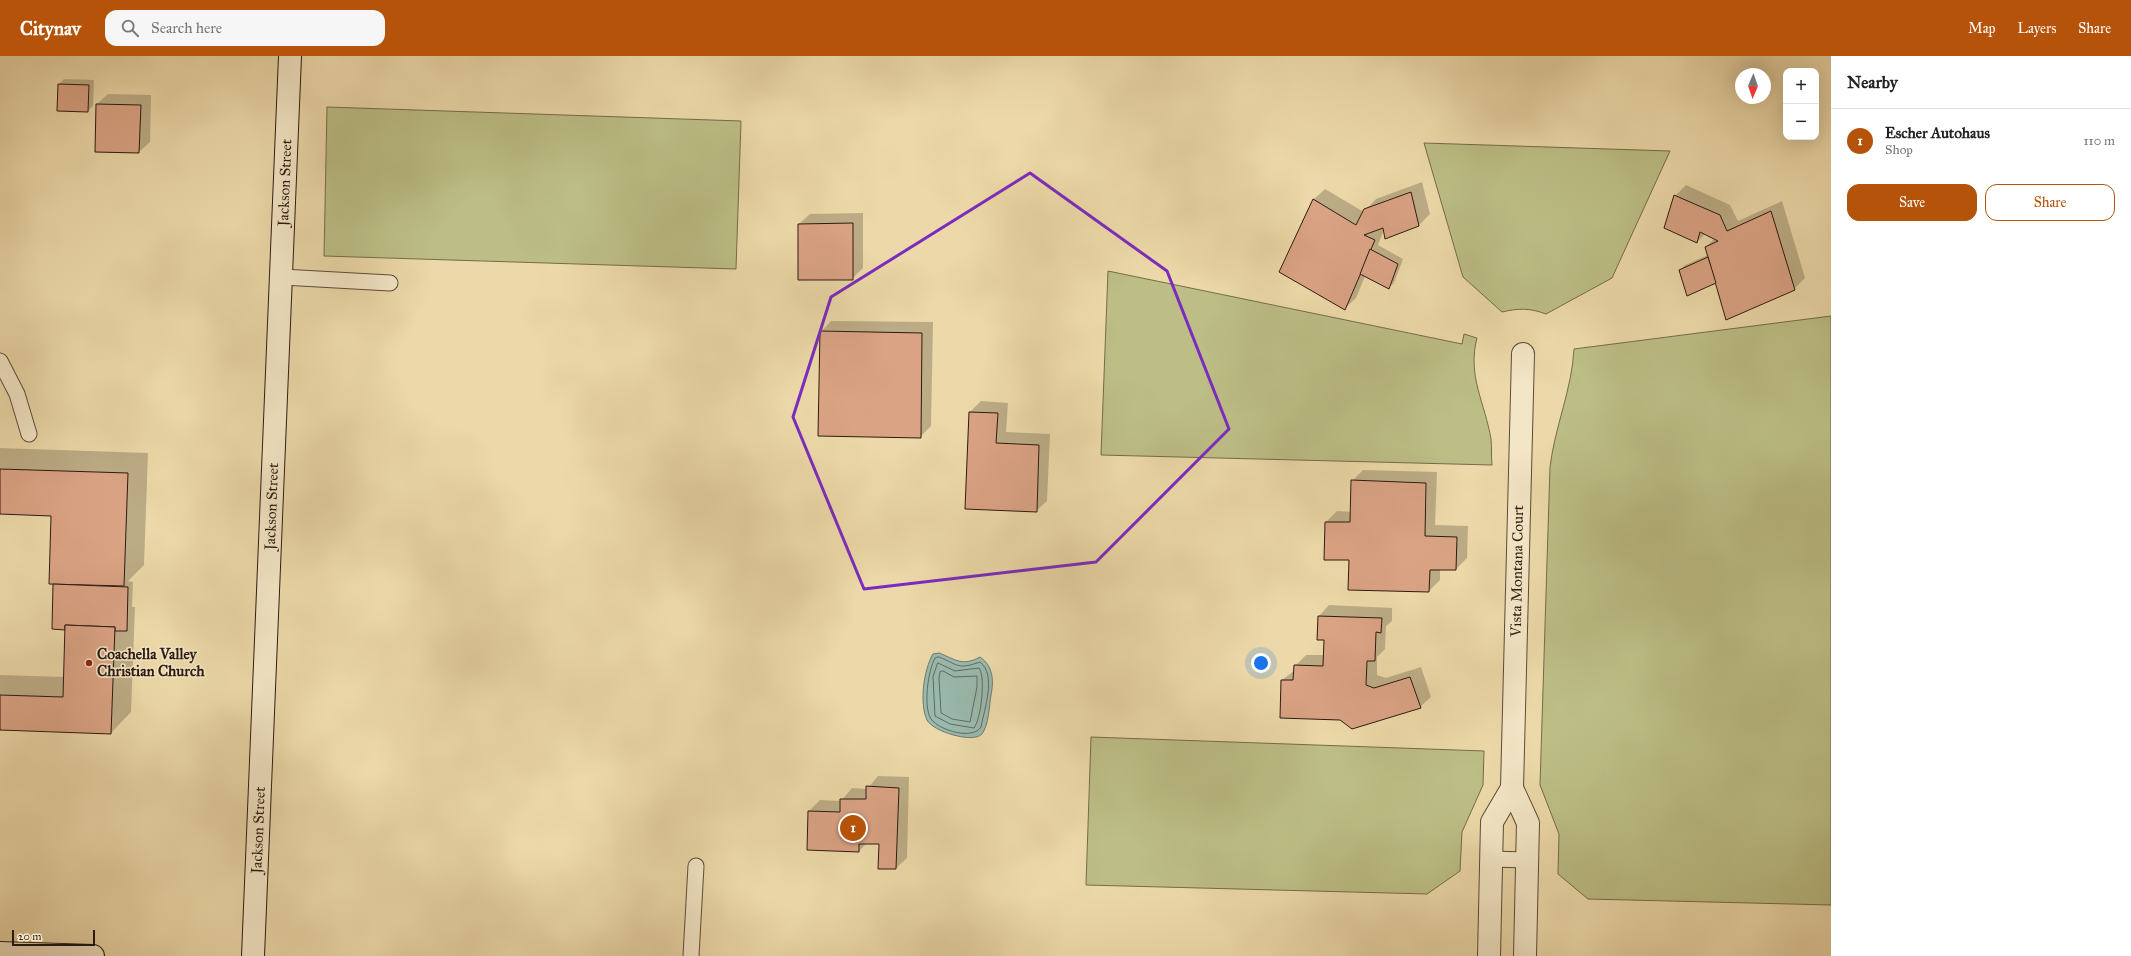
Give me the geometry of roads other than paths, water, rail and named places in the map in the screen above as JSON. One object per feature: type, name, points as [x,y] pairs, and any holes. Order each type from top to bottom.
[{"type":"main road","name":"Jackson Street","points":[[253,956],[290,56]]},
{"type":"main road","name":"Vista Montana Court","points":[[1523,354],[1512,788],[1528,824],[1525,956]]},
{"type":"main road","name":"Vista Montana Court","points":[[1489,956],[1492,822],[1512,788]]},
{"type":"main road","points":[[0,953],[93,956]]},
{"type":"lane","points":[[282,277],[390,283]]},
{"type":"lane","points":[[0,361],[17,394],[29,434]]},
{"type":"lane","points":[[1491,859],[1527,860]]},
{"type":"lane","points":[[691,956],[696,866]]},
{"type":"water","points":[[939,653],[954,660],[963,662],[980,657],[990,669],[992,674],[992,684],[988,715],[982,734],[977,737],[962,737],[944,732],[930,724],[927,720],[923,705],[925,677],[933,654]]},
{"type":"place","name":"Coachella Valley Christian Church","points":[[89,663]]},
{"type":"place","name":"Escher Autohaus","points":[[853,828]]}]
